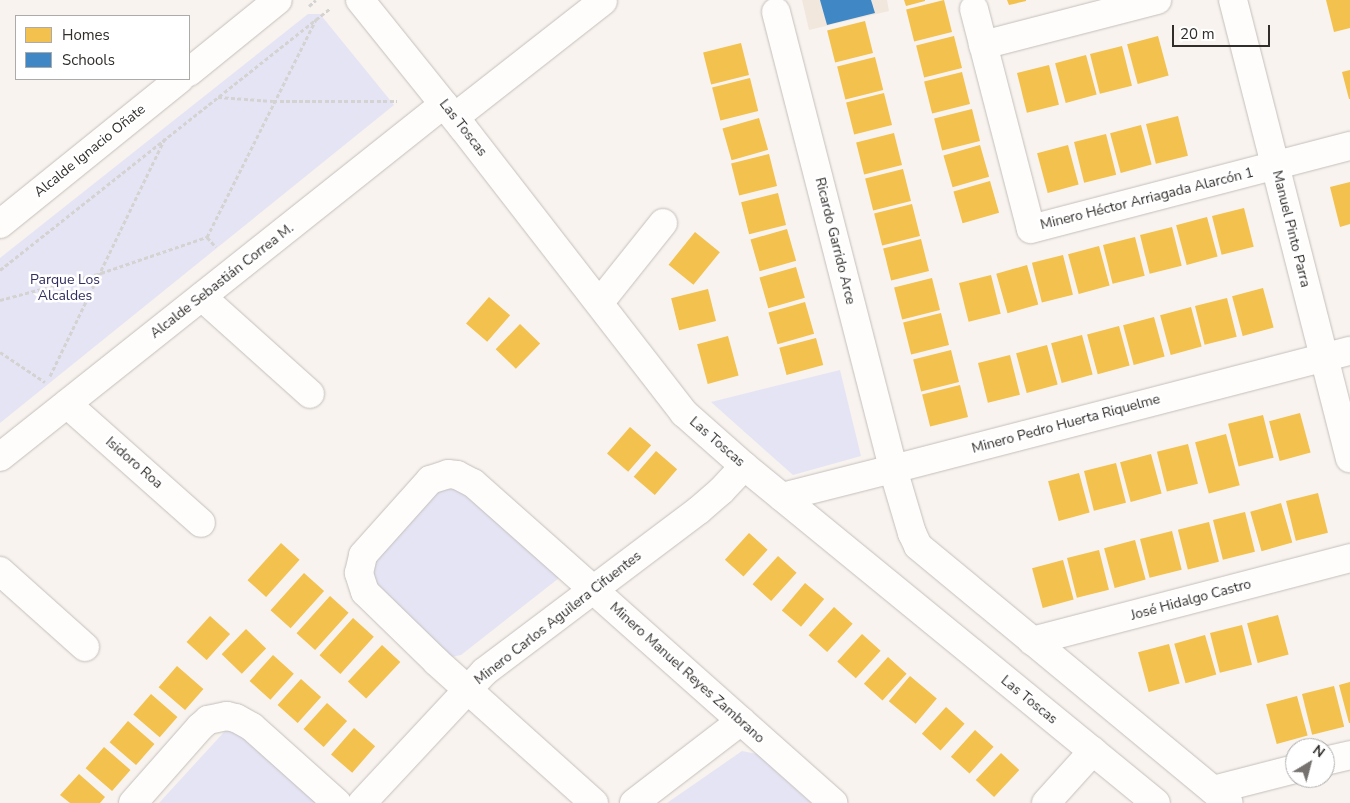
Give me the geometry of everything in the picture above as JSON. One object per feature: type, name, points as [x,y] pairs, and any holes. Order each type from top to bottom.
[{"type":"street","points":[[190,71],[278,0]]},
{"type":"street","name":"Las Toscas","points":[[360,0],[450,110],[684,413],[744,466],[1156,803]]},
{"type":"street","points":[[974,9],[983,45],[1158,0]]},
{"type":"street","name":"Manuel Pinto Parra","points":[[1233,0],[1350,458]]},
{"type":"street","name":"Alcalde Sebastián Correa M.","points":[[0,457],[202,297],[450,110],[603,1]]},
{"type":"street","name":"Ricardo Garrido Arce","points":[[776,12],[893,469]]},
{"type":"street","name":"Minero Héctor Arriagada Alarcón 1","points":[[983,45],[1031,228],[1350,146]]},
{"type":"street","name":"Alcalde Ignacio Oñate","points":[[0,224],[179,80]]},
{"type":"street","points":[[600,302],[663,223]]},
{"type":"street","points":[[202,297],[310,394]]},
{"type":"street","name":"Minero Pedro Huerta Riquelme","points":[[782,497],[1350,351]]},
{"type":"street","name":"Isidoro Roa","points":[[67,404],[201,523]]},
{"type":"street","name":"Minero Carlos Aguilera Cifuentes","points":[[362,803],[467,688],[503,657],[699,510],[721,491],[744,466]]},
{"type":"street","points":[[893,469],[912,534],[918,546],[1221,796],[1285,773]]},
{"type":"street","name":"Minero Manuel Reyes Zambrano","points":[[467,688],[371,599],[360,583],[359,573],[363,555],[368,548],[430,480],[448,474],[457,475],[473,483],[834,803]]},
{"type":"street","name":"José Hidalgo Castro","points":[[1032,641],[1350,558]]},
{"type":"street","points":[[0,571],[85,646]]},
{"type":"street","points":[[467,688],[594,803]]},
{"type":"street","points":[[133,803],[208,720],[227,716],[236,718],[252,727],[337,803]]},
{"type":"street","points":[[634,803],[741,721]]},
{"type":"street","points":[[1046,803],[1093,751]]},
{"type":"street","points":[[1335,759],[1350,755]]},
{"type":"path","points":[[0,270],[165,137],[333,6]]},
{"type":"path","points":[[0,300],[101,273],[206,237],[316,18]]},
{"type":"path","points":[[217,97],[273,101],[407,102]]},
{"type":"path","points":[[47,383],[165,137]]},
{"type":"path","points":[[206,237],[220,252]]},
{"type":"path","points":[[0,352],[47,383],[67,404]]},
{"type":"shaded area","points":[[802,0],[887,0],[889,11],[809,30]]},
{"type":"green space","name":"Parque Los Alcaldes","points":[[308,14],[320,14],[394,105],[0,423],[0,258]]},
{"type":"green space","points":[[840,370],[861,456],[793,475],[711,402]]},
{"type":"green space","points":[[458,486],[559,573],[559,578],[461,655],[447,658],[382,598],[368,569],[439,487]]},
{"type":"green space","points":[[225,731],[236,731],[318,803],[159,803]]},
{"type":"green space","points":[[742,751],[757,754],[811,803],[667,803]]},
{"type":"building: Homes","points":[[904,0],[925,0],[925,1],[906,6]]},
{"type":"building: Homes","points":[[944,0],[952,32],[914,41],[906,9]]},
{"type":"building: Homes","points":[[1007,0],[1026,0],[1026,1],[1009,5]]},
{"type":"building: Homes","points":[[1326,0],[1350,0],[1350,28],[1334,32]]},
{"type":"building: Homes","points":[[865,21],[873,53],[835,62],[827,30]]},
{"type":"building: Homes","points":[[954,36],[962,68],[924,77],[916,45]]},
{"type":"building: Homes","points":[[1158,36],[1169,76],[1138,84],[1127,44]]},
{"type":"building: Homes","points":[[741,43],[749,75],[711,84],[703,52]]},
{"type":"building: Homes","points":[[1122,46],[1132,86],[1100,94],[1090,54]]},
{"type":"building: Homes","points":[[1086,55],[1097,95],[1066,103],[1055,63]]},
{"type":"building: Homes","points":[[875,57],[883,90],[845,99],[837,66]]},
{"type":"building: Homes","points":[[1049,65],[1059,105],[1027,113],[1017,73]]},
{"type":"building: Homes","points":[[1350,70],[1350,99],[1349,99],[1342,72]]},
{"type":"building: Homes","points":[[962,72],[970,104],[932,113],[924,81]]},
{"type":"building: Homes","points":[[750,78],[758,111],[720,120],[712,87]]},
{"type":"building: Homes","points":[[884,93],[892,125],[854,134],[846,102]]},
{"type":"building: Homes","points":[[972,109],[980,141],[942,150],[934,118]]},
{"type":"building: Homes","points":[[1178,116],[1188,156],[1156,164],[1146,124]]},
{"type":"building: Homes","points":[[759,118],[768,150],[732,160],[722,128]]},
{"type":"building: Homes","points":[[1141,125],[1152,165],[1121,173],[1110,133]]},
{"type":"building: Homes","points":[[894,133],[902,165],[864,174],[856,142]]},
{"type":"building: Homes","points":[[1106,134],[1116,175],[1084,183],[1074,142]]},
{"type":"building: Homes","points":[[980,145],[989,177],[953,187],[943,155]]},
{"type":"building: Homes","points":[[1068,145],[1079,185],[1048,193],[1037,153]]},
{"type":"building: Homes","points":[[769,154],[777,186],[739,195],[731,163]]},
{"type":"building: Homes","points":[[903,169],[911,201],[873,210],[865,178]]},
{"type":"building: Homes","points":[[990,181],[999,213],[963,223],[953,191]]},
{"type":"building: Homes","points":[[1350,182],[1350,224],[1340,227],[1330,187]]},
{"type":"building: Homes","points":[[778,193],[786,225],[749,234],[741,202]]},
{"type":"building: Homes","points":[[912,204],[920,236],[882,245],[874,213]]},
{"type":"building: Homes","points":[[1244,208],[1254,247],[1222,255],[1212,216]]},
{"type":"building: Homes","points":[[1207,217],[1218,257],[1187,265],[1176,225]]},
{"type":"building: Homes","points":[[1172,227],[1182,266],[1150,274],[1140,235]]},
{"type":"building: Homes","points":[[787,229],[796,261],[760,271],[750,239]]},
{"type":"building: Homes","points":[[695,232],[720,252],[693,285],[669,265]]},
{"type":"building: Homes","points":[[1135,237],[1145,276],[1113,284],[1103,245]]},
{"type":"building: Homes","points":[[921,239],[929,271],[891,280],[883,248]]},
{"type":"building: Homes","points":[[1099,246],[1110,286],[1079,294],[1068,254]]},
{"type":"building: Homes","points":[[1063,255],[1073,295],[1042,303],[1032,263]]},
{"type":"building: Homes","points":[[1027,265],[1038,304],[1008,313],[996,274]]},
{"type":"building: Homes","points":[[796,267],[805,298],[768,308],[759,277]]},
{"type":"building: Homes","points":[[991,275],[1001,314],[969,322],[959,283]]},
{"type":"building: Homes","points":[[932,278],[940,310],[902,319],[894,287]]},
{"type":"building: Homes","points":[[1263,288],[1274,328],[1243,336],[1232,296]]},
{"type":"building: Homes","points":[[708,289],[716,321],[679,330],[671,298]]},
{"type":"building: Homes","points":[[489,297],[510,315],[487,342],[466,323]]},
{"type":"building: Homes","points":[[1227,298],[1237,337],[1205,345],[1195,306]]},
{"type":"building: Homes","points":[[805,302],[814,334],[778,344],[768,312]]},
{"type":"building: Homes","points":[[1191,307],[1202,347],[1171,355],[1160,315]]},
{"type":"building: Homes","points":[[941,313],[949,345],[911,354],[903,322]]},
{"type":"building: Homes","points":[[1154,317],[1165,357],[1134,365],[1123,325]]},
{"type":"building: Homes","points":[[520,324],[540,343],[516,369],[496,349]]},
{"type":"building: Homes","points":[[1119,326],[1130,366],[1098,374],[1087,335]]},
{"type":"building: Homes","points":[[1082,335],[1093,375],[1062,383],[1051,343]]},
{"type":"building: Homes","points":[[728,336],[739,376],[708,384],[697,344]]},
{"type":"building: Homes","points":[[816,338],[823,365],[787,375],[779,348]]},
{"type":"building: Homes","points":[[1047,345],[1058,385],[1027,393],[1016,353]]},
{"type":"building: Homes","points":[[951,350],[959,382],[921,391],[913,359]]},
{"type":"building: Homes","points":[[1010,355],[1020,395],[988,403],[978,363]]},
{"type":"building: Homes","points":[[960,385],[968,417],[930,426],[922,394]]},
{"type":"building: Homes","points":[[1300,413],[1311,453],[1280,461],[1269,421]]},
{"type":"building: Homes","points":[[1263,415],[1274,458],[1239,466],[1228,424]]},
{"type":"building: Homes","points":[[630,427],[651,445],[628,472],[607,453]]},
{"type":"building: Homes","points":[[1226,434],[1240,485],[1209,493],[1195,442]]},
{"type":"building: Homes","points":[[1188,444],[1198,484],[1167,492],[1157,452]]},
{"type":"building: Homes","points":[[656,451],[677,469],[655,495],[634,477]]},
{"type":"building: Homes","points":[[1151,454],[1162,494],[1131,502],[1120,462]]},
{"type":"building: Homes","points":[[1116,463],[1126,503],[1094,511],[1084,471]]},
{"type":"building: Homes","points":[[1079,473],[1090,513],[1059,521],[1048,481]]},
{"type":"building: Homes","points":[[1318,493],[1328,533],[1296,541],[1286,501]]},
{"type":"building: Homes","points":[[1281,503],[1292,542],[1262,551],[1250,512]]},
{"type":"building: Homes","points":[[1245,512],[1255,552],[1223,560],[1213,520]]},
{"type":"building: Homes","points":[[1209,522],[1219,562],[1188,570],[1178,530]]},
{"type":"building: Homes","points":[[1172,531],[1182,570],[1150,578],[1140,539]]},
{"type":"building: Homes","points":[[749,533],[768,550],[743,576],[725,560]]},
{"type":"building: Homes","points":[[1135,540],[1146,580],[1115,588],[1104,548]]},
{"type":"building: Homes","points":[[281,543],[300,560],[266,597],[248,580]]},
{"type":"building: Homes","points":[[1099,550],[1109,590],[1077,598],[1067,558]]},
{"type":"building: Homes","points":[[778,556],[797,573],[771,601],[753,584]]},
{"type":"building: Homes","points":[[1063,560],[1074,600],[1043,608],[1032,568]]},
{"type":"building: Homes","points":[[304,573],[324,591],[291,628],[271,610]]},
{"type":"building: Homes","points":[[805,583],[824,599],[801,627],[782,611]]},
{"type":"building: Homes","points":[[330,596],[349,613],[315,650],[297,633]]},
{"type":"building: Homes","points":[[834,607],[853,624],[827,652],[809,635]]},
{"type":"building: Homes","points":[[1278,615],[1289,655],[1258,663],[1247,623]]},
{"type":"building: Homes","points":[[210,616],[230,634],[207,660],[187,642]]},
{"type":"building: Homes","points":[[353,618],[374,637],[340,674],[320,655]]},
{"type":"building: Homes","points":[[1242,625],[1252,665],[1220,673],[1210,633]]},
{"type":"building: Homes","points":[[246,629],[266,648],[242,674],[222,654]]},
{"type":"building: Homes","points":[[862,634],[881,651],[856,678],[837,661]]},
{"type":"building: Homes","points":[[1205,635],[1216,674],[1186,683],[1174,644]]},
{"type":"building: Homes","points":[[1169,644],[1180,684],[1149,692],[1138,652]]},
{"type":"building: Homes","points":[[382,645],[400,662],[366,699],[348,682]]},
{"type":"building: Homes","points":[[273,655],[294,674],[270,700],[250,681]]},
{"type":"building: Homes","points":[[888,657],[907,674],[882,700],[864,684]]},
{"type":"building: Homes","points":[[177,666],[203,689],[185,710],[159,687]]},
{"type":"building: Homes","points":[[910,676],[937,698],[916,724],[889,701]]},
{"type":"building: Homes","points":[[301,679],[321,697],[298,723],[278,705]]},
{"type":"building: Homes","points":[[1350,682],[1350,723],[1349,723],[1339,685]]},
{"type":"building: Homes","points":[[1334,686],[1344,727],[1312,735],[1302,694]]},
{"type":"building: Homes","points":[[151,694],[177,717],[160,737],[133,714]]},
{"type":"building: Homes","points":[[1297,696],[1308,736],[1285,738],[1285,742],[1277,744],[1266,704]]},
{"type":"building: Homes","points":[[327,703],[347,721],[324,747],[304,729]]},
{"type":"building: Homes","points":[[946,707],[965,724],[940,750],[922,734]]},
{"type":"building: Homes","points":[[128,721],[154,744],[136,765],[110,742]]},
{"type":"building: Homes","points":[[354,728],[375,746],[352,773],[331,754]]},
{"type":"building: Homes","points":[[975,730],[994,747],[969,773],[951,757]]},
{"type":"building: Homes","points":[[104,747],[130,770],[112,791],[86,768]]},
{"type":"building: Homes","points":[[1001,753],[1019,770],[994,797],[976,780]]},
{"type":"building: Homes","points":[[79,774],[105,797],[100,803],[70,803],[60,795]]},
{"type":"building: Schools","points":[[820,0],[871,0],[875,13],[827,25]]}]
